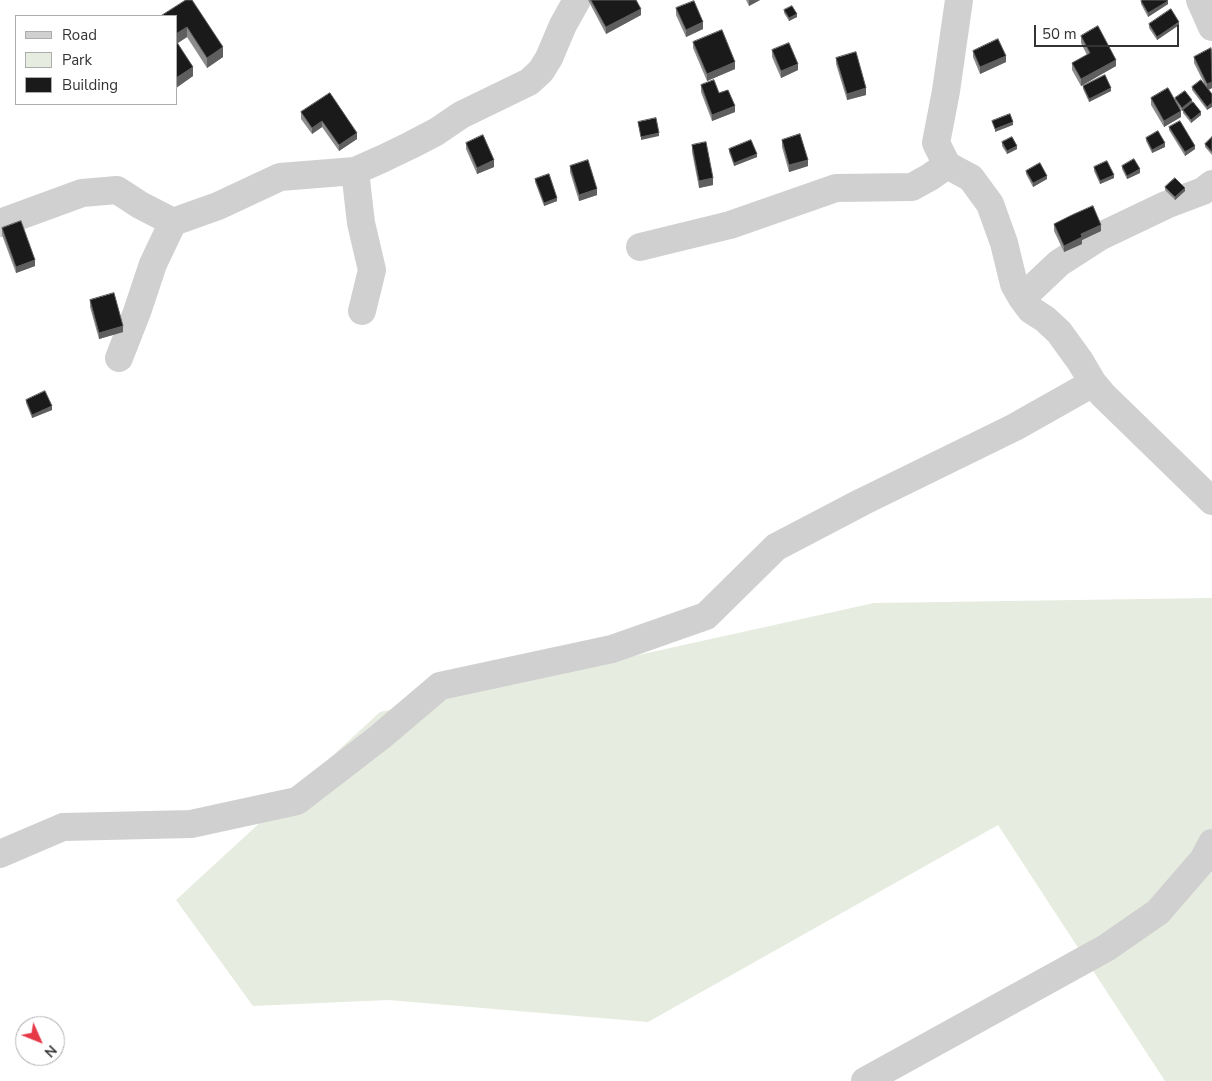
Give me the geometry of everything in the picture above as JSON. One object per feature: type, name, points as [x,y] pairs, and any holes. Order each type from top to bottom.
[{"type":"street","points":[[119,358],[153,264],[173,222],[218,206],[280,176],[355,171],[436,132],[461,115],[529,82],[541,72],[577,0]]},
{"type":"street","points":[[959,0],[946,91],[936,143],[947,165],[971,178],[990,204],[1004,243],[1014,284],[1031,310],[1045,319],[1059,332],[1093,383],[1103,394],[1212,501]]},
{"type":"street","points":[[1200,0],[1212,27]]},
{"type":"street","points":[[640,247],[730,225],[836,188],[912,187],[947,165]]},
{"type":"street","points":[[355,171],[361,223],[372,270],[362,311]]},
{"type":"street","points":[[1022,298],[1058,263],[1101,236],[1166,205],[1203,191],[1212,184]]},
{"type":"street","points":[[0,223],[82,192],[117,190],[140,205],[173,222]]},
{"type":"street","points":[[0,854],[63,827],[190,824],[297,801],[440,686],[612,648],[706,616],[776,547],[862,502],[1015,427],[1093,383]]},
{"type":"street","points":[[865,1081],[1106,948],[1158,912],[1203,860],[1212,843]]},
{"type":"green space","points":[[1212,598],[1212,1081],[1165,1081],[998,825],[648,1022],[388,1000],[253,1006],[176,900],[380,712],[874,603]]},
{"type":"building","points":[[186,0],[192,0],[223,47],[207,58],[187,27],[178,33],[178,15],[163,15]]},
{"type":"building","points":[[591,0],[636,0],[641,9],[606,27]]},
{"type":"building","points":[[1142,0],[1167,0],[1168,1],[1148,13]]},
{"type":"building","points":[[694,1],[703,22],[686,30],[676,8]]},
{"type":"building","points":[[792,6],[797,14],[789,18],[784,10]]},
{"type":"building","points":[[1171,9],[1179,22],[1157,37],[1149,24]]},
{"type":"building","points":[[1098,26],[1116,60],[1081,79],[1072,63],[1090,53],[1081,36]]},
{"type":"building","points":[[722,30],[735,62],[707,74],[693,42]]},
{"type":"building","points":[[998,39],[1006,56],[980,67],[973,51]]},
{"type":"building","points":[[789,43],[798,64],[781,71],[772,50]]},
{"type":"building","points":[[178,44],[193,67],[178,77]]},
{"type":"building","points":[[1211,48],[1212,82],[1207,84],[1194,57]]},
{"type":"building","points":[[856,52],[866,88],[847,94],[836,58]]},
{"type":"building","points":[[1105,75],[1111,88],[1089,99],[1083,86]]},
{"type":"building","points":[[714,80],[719,93],[728,90],[735,106],[712,115],[701,85]]},
{"type":"building","points":[[1201,80],[1212,94],[1212,103],[1207,107],[1192,87]]},
{"type":"building","points":[[1168,88],[1181,111],[1164,121],[1151,98]]},
{"type":"building","points":[[1185,91],[1192,100],[1182,108],[1175,98]]},
{"type":"building","points":[[330,93],[357,133],[339,145],[322,121],[312,128],[301,112]]},
{"type":"building","points":[[1193,102],[1201,112],[1191,120],[1183,110]]},
{"type":"building","points":[[1010,114],[1013,122],[995,129],[992,121]]},
{"type":"building","points":[[656,118],[659,133],[641,137],[638,122]]},
{"type":"building","points":[[1180,121],[1195,146],[1185,152],[1169,127]]},
{"type":"building","points":[[1158,131],[1165,143],[1152,150],[1146,138]]},
{"type":"building","points":[[800,134],[808,160],[789,165],[782,140]]},
{"type":"building","points":[[483,135],[494,160],[477,168],[466,143]]},
{"type":"building","points":[[1012,137],[1017,146],[1007,151],[1002,142]]},
{"type":"building","points":[[1212,137],[1212,152],[1205,144]]},
{"type":"building","points":[[751,140],[757,154],[734,163],[729,149]]},
{"type":"building","points":[[706,142],[713,178],[699,181],[692,145]]},
{"type":"building","points":[[1134,159],[1140,169],[1127,176],[1122,166]]},
{"type":"building","points":[[588,160],[597,189],[579,195],[570,166]]},
{"type":"building","points":[[1107,161],[1114,175],[1100,181],[1094,167]]},
{"type":"building","points":[[1040,163],[1047,176],[1033,183],[1026,171]]},
{"type":"building","points":[[549,174],[557,198],[544,203],[535,179]]},
{"type":"building","points":[[1175,178],[1185,188],[1175,197],[1165,187]]},
{"type":"building","points":[[1093,206],[1101,225],[1081,234],[1082,237],[1064,246],[1054,224]]},
{"type":"building","points":[[21,221],[35,260],[16,267],[2,228]]},
{"type":"building","points":[[114,293],[123,326],[99,333],[90,300]]},
{"type":"building","points":[[45,391],[52,406],[32,415],[26,400]]}]
